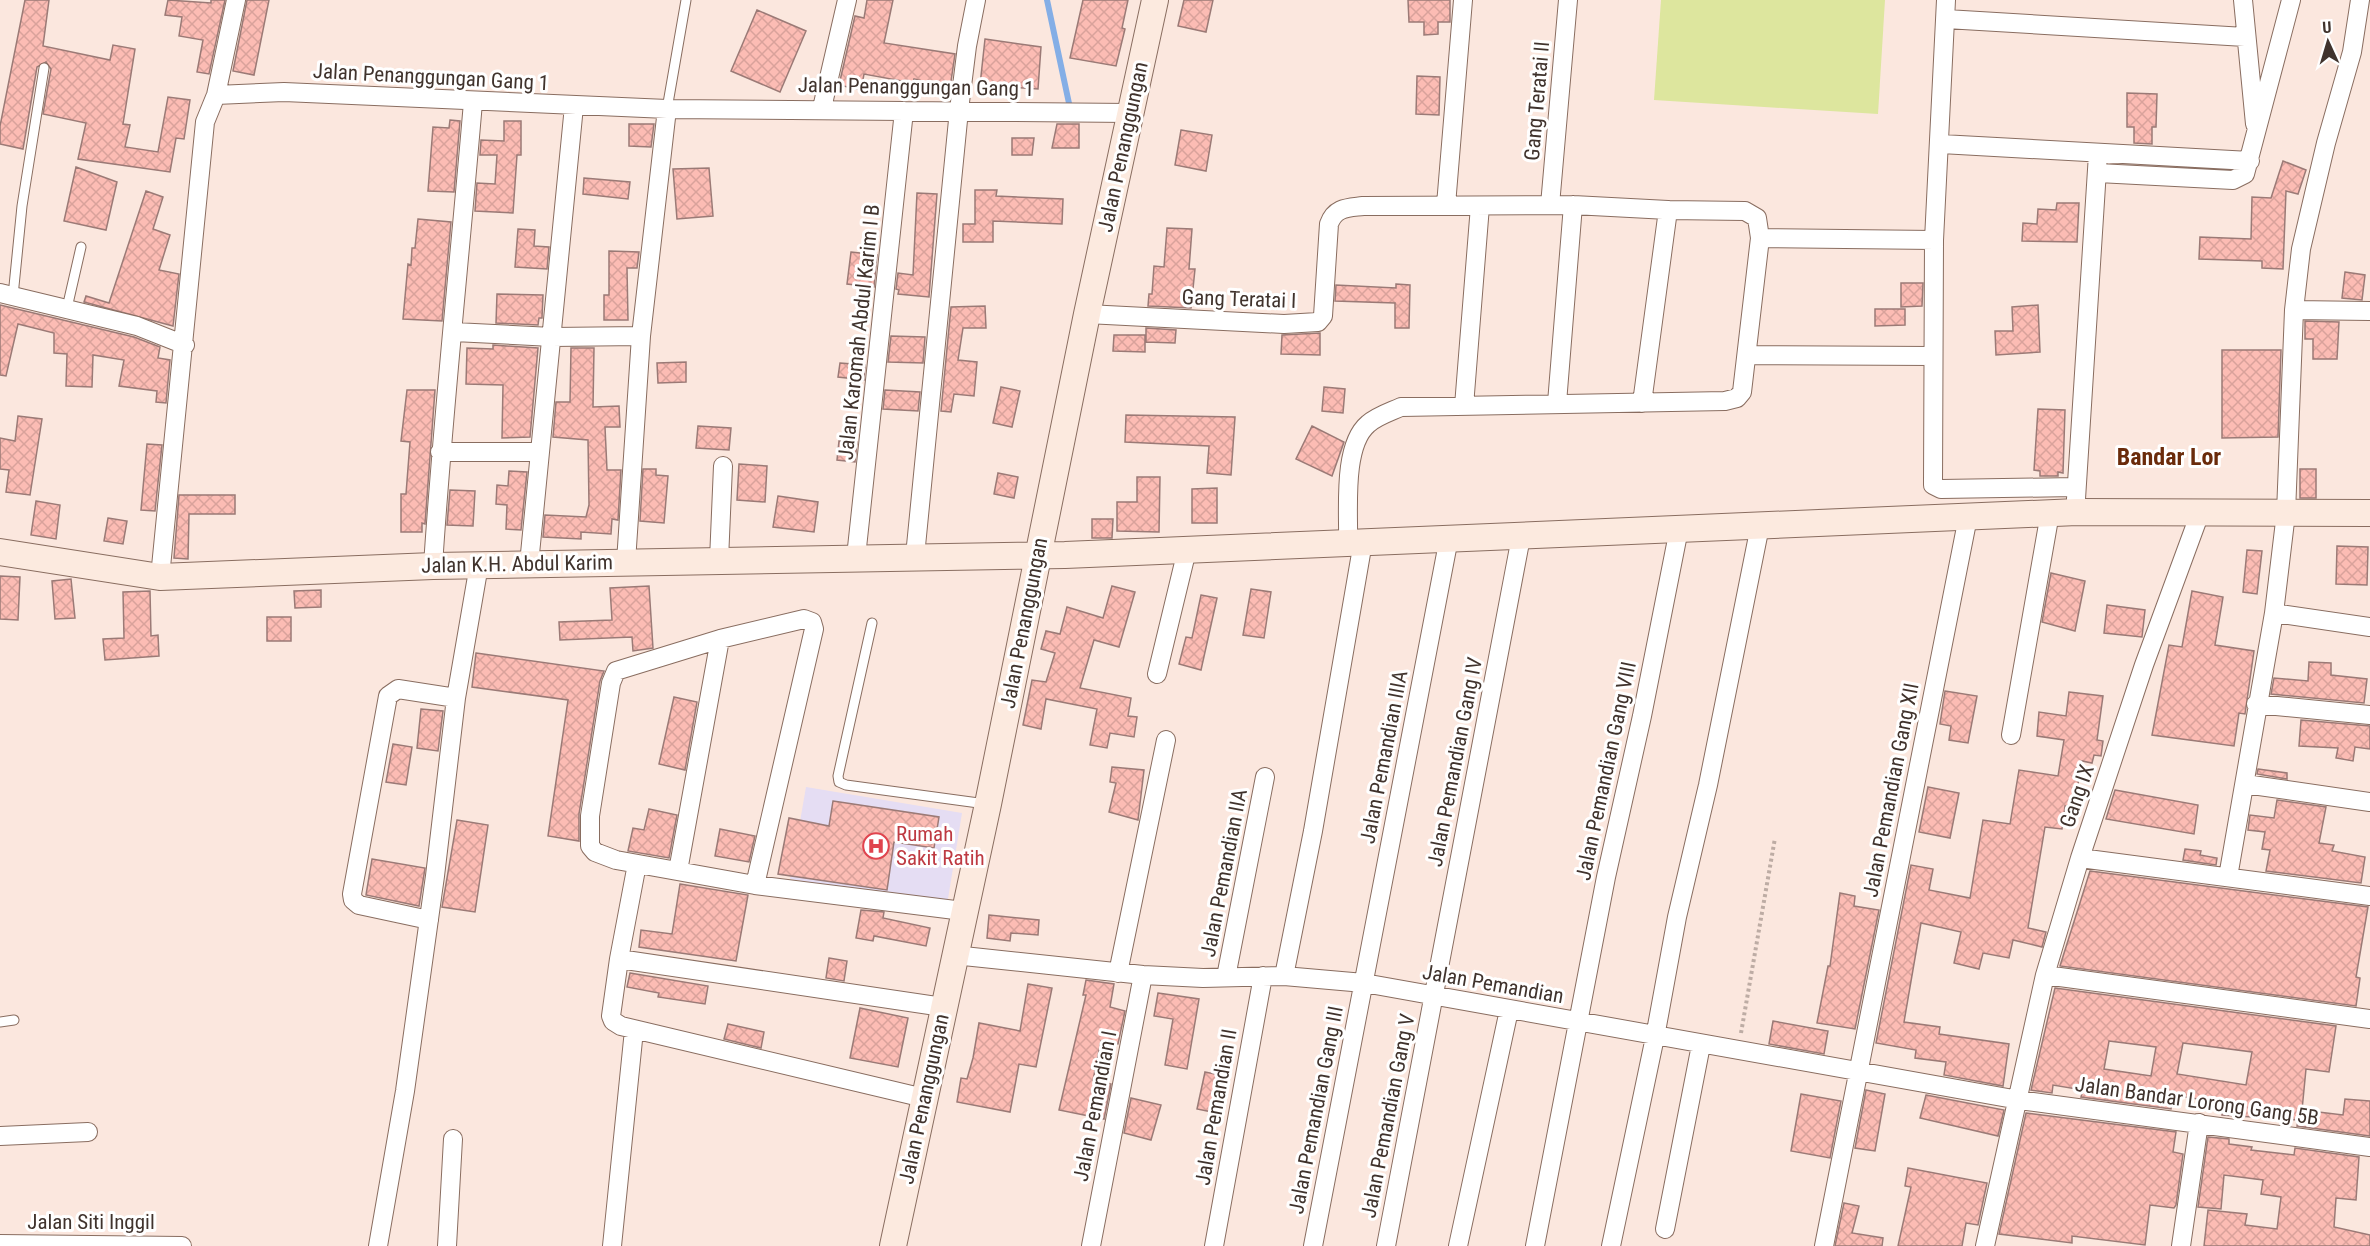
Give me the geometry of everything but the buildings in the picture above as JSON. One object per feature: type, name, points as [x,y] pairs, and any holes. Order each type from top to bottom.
[{"type":"street","points":[[160,577],[185,345],[205,122],[216,95],[236,0]]},
{"type":"street","points":[[822,108],[846,0]]},
{"type":"street","points":[[915,556],[959,110],[967,46],[976,0]]},
{"type":"street","name":"Jalan Penanggungan","points":[[893,1246],[963,910],[988,804],[1087,314],[1155,0]]},
{"type":"street","points":[[1284,976],[1313,831],[1355,543],[1350,466],[1355,444],[1366,426],[1379,416],[1401,407],[1732,400],[1742,392],[1760,238],[1760,221],[1750,212],[1573,205],[1446,205],[1463,0]]},
{"type":"street","name":"Gang Teratai II","points":[[1550,205],[1568,0]]},
{"type":"street","points":[[1946,0],[1941,144],[1934,240],[1933,485],[1941,489],[2075,487]]},
{"type":"street","points":[[2243,0],[2257,137]]},
{"type":"street","points":[[2098,172],[2233,180],[2245,174],[2257,137],[2291,0]]},
{"type":"street","points":[[2228,877],[2245,784],[2256,704],[2274,613],[2286,513],[2294,310],[2301,249],[2352,52],[2360,0]]},
{"type":"street","points":[[1946,19],[2245,37]]},
{"type":"street","name":"Jalan Penanggungan Gang 1","points":[[216,95],[284,92],[667,109],[822,108],[1131,113]]},
{"type":"street","points":[[433,566],[440,452],[454,332],[473,102]]},
{"type":"street","points":[[529,564],[574,106]]},
{"type":"street","points":[[626,562],[641,336],[667,109]]},
{"type":"street","name":"Jalan Karomah Abdul Karim I B","points":[[856,557],[904,111]]},
{"type":"street","points":[[1941,144],[2250,161]]},
{"type":"street","points":[[2077,512],[2075,487],[2098,154]]},
{"type":"street","name":"Gang Teratai I","points":[[1087,314],[1284,324],[1318,322],[1323,316],[1329,224],[1336,211],[1363,206],[1446,205]]},
{"type":"street","points":[[1557,403],[1573,205]]},
{"type":"street","points":[[1464,406],[1480,206]]},
{"type":"street","points":[[1642,403],[1668,210]]},
{"type":"street","points":[[1760,238],[1934,240]]},
{"type":"street","points":[[7,294],[137,326],[185,345]]},
{"type":"street","points":[[2294,310],[2370,311]]},
{"type":"street","points":[[454,332],[552,337],[641,336]]},
{"type":"street","points":[[1746,355],[1933,356]]},
{"type":"street","points":[[440,452],[540,452]]},
{"type":"street","points":[[719,560],[723,465]]},
{"type":"street","name":"Jalan K.H. Abdul Karim","points":[[0,552],[160,577],[433,566],[915,556],[1037,556],[2077,512],[2370,513]]},
{"type":"street","points":[[2011,735],[2050,513]]},
{"type":"street","name":"Gang IX","points":[[1985,1246],[2045,975],[2080,858],[2144,664],[2200,513]]},
{"type":"street","name":"Jalan Pemandian Gang XII","points":[[1824,1246],[1856,1073],[1968,517]]},
{"type":"street","points":[[1611,1246],[1655,1037],[1677,917],[1708,785],[1760,526]]},
{"type":"street","name":"Jalan Pemandian Gang VIII","points":[[1535,1246],[1578,1022],[1679,529]]},
{"type":"street","name":"Jalan Pemandian Gang IV","points":[[1435,995],[1521,537]]},
{"type":"street","name":"Jalan Pemandian IIIA","points":[[1364,983],[1449,538]]},
{"type":"street","points":[[1157,674],[1187,550]]},
{"type":"street","points":[[378,1246],[405,1091],[456,698],[479,565]]},
{"type":"street","points":[[2274,613],[2370,627]]},
{"type":"street","points":[[755,885],[814,629],[809,620],[804,619],[720,639],[621,669],[614,676],[588,841],[595,852],[616,860],[637,864],[755,885],[963,910]]},
{"type":"street","points":[[678,871],[720,639]]},
{"type":"street","points":[[429,920],[358,905],[353,900],[352,894],[388,696],[398,689],[456,698]]},
{"type":"street","points":[[2256,704],[2370,715]]},
{"type":"street","points":[[1118,973],[1166,740]]},
{"type":"street","name":"Jalan Pemandian IIA","points":[[1226,977],[1265,777]]},
{"type":"street","points":[[2245,784],[2370,802]]},
{"type":"street","points":[[2080,858],[2370,896]]},
{"type":"street","points":[[637,864],[619,959],[611,1016],[613,1021],[634,1030],[924,1098]]},
{"type":"street","name":"Jalan Pemandian","points":[[954,955],[1143,975],[1284,976],[1364,983],[1701,1046],[2019,1100]]},
{"type":"street","points":[[619,959],[943,1007]]},
{"type":"street","name":"Jalan Pemandian I","points":[[1091,1246],[1143,975]]},
{"type":"street","points":[[2045,975],[2370,1019]]},
{"type":"street","name":"Jalan Pemandian II","points":[[1214,1246],[1263,976]]},
{"type":"street","name":"Jalan Pemandian Gang III","points":[[1312,1246],[1364,983]]},
{"type":"street","name":"Jalan Pemandian Gang V","points":[[1386,1246],[1435,995]]},
{"type":"street","points":[[1458,1246],[1509,1010]]},
{"type":"street","points":[[612,1246],[634,1030]]},
{"type":"street","points":[[1665,1228],[1701,1046]]},
{"type":"street","name":"Jalan Bandar Lorong Gang 5B","points":[[2019,1100],[2370,1147]]},
{"type":"street","points":[[2181,1246],[2199,1124]]},
{"type":"street","points":[[0,1136],[88,1132]]},
{"type":"street","points":[[447,1246],[453,1139]]},
{"type":"street","name":"Jalan Siti Inggil","points":[[0,1244],[182,1246]]},
{"type":"lane","points":[[667,109],[686,0]]},
{"type":"lane","points":[[7,294],[45,68]]},
{"type":"lane","points":[[67,308],[81,247]]},
{"type":"lane","points":[[873,622],[838,776],[839,782],[846,785],[988,804]]},
{"type":"lane","points":[[0,1022],[14,1020]]},
{"type":"path","points":[[1738,1052],[1775,838]]},
{"type":"shaded area","name":"Rumah Sakit Ratih","points":[[806,787],[962,813],[947,905],[790,879]]},
{"type":"green space","points":[[1661,0],[1885,0],[1878,114],[1654,100]]},
{"type":"waterway","points":[[1047,0],[1070,108]]},
{"type":"place","name":"Rumah Sakit Ratih","points":[[876,846]]},
{"type":"district","name":"Bandar Lor","points":[[2169,457]]}]
